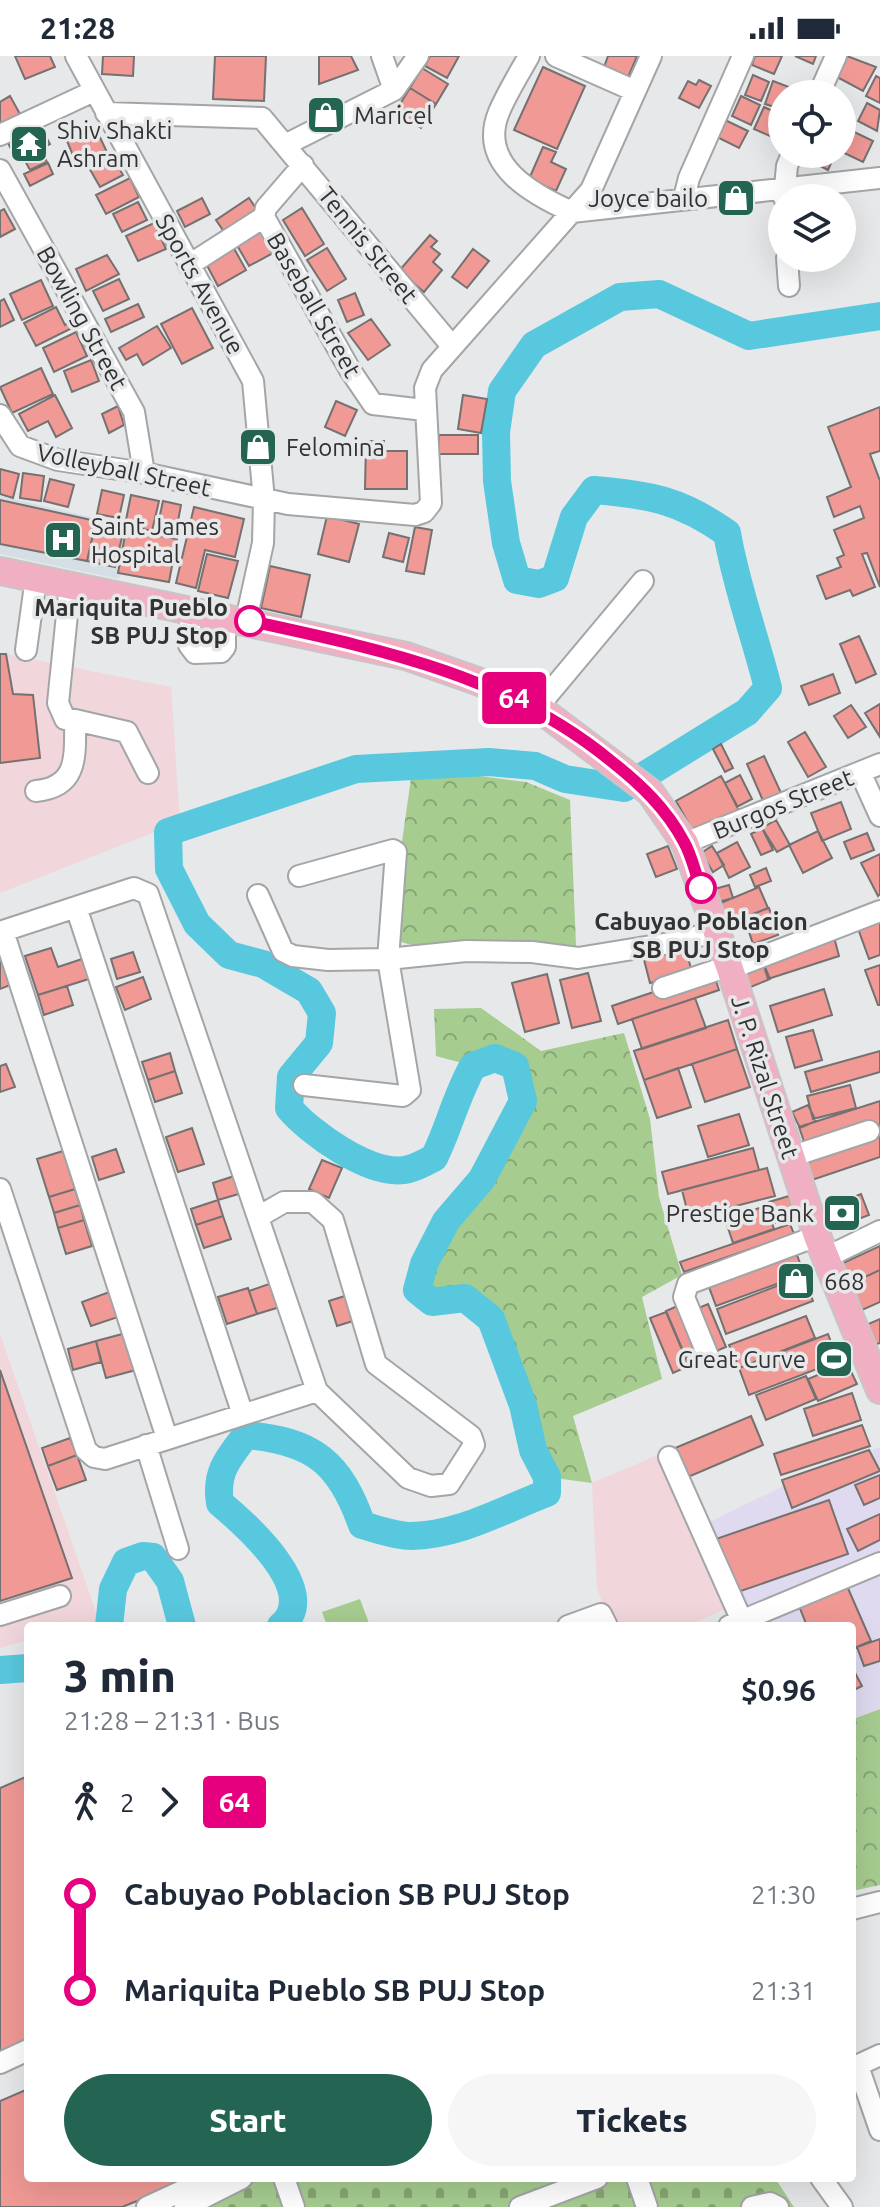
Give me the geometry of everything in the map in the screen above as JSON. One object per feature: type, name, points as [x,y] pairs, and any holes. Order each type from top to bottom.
[{"type":"main road","name":"J. P. Rizal Street","points":[[0,571],[406,656],[480,682],[536,709],[597,749],[650,792],[685,843],[730,968],[821,1247],[880,1390]]},
{"type":"street","name":"Sports Avenue","points":[[76,56],[253,381],[264,500],[263,543],[221,652],[195,653],[189,645],[191,609]]},
{"type":"street","points":[[382,56],[394,90]]},
{"type":"street","points":[[287,144],[394,90],[418,56]]},
{"type":"street","points":[[529,56],[497,115],[495,137],[513,179],[535,196],[572,212],[684,198],[768,194]]},
{"type":"street","points":[[556,56],[635,91]]},
{"type":"street","points":[[424,410],[425,388],[432,370],[591,190],[651,56]]},
{"type":"street","points":[[684,198],[689,178],[743,56]]},
{"type":"street","points":[[825,80],[836,56]]},
{"type":"street","points":[[0,135],[94,91]]},
{"type":"street","name":"Tennis Street","points":[[106,113],[262,118],[287,144],[451,345]]},
{"type":"street","name":"Baseball Street","points":[[303,165],[266,208],[264,217],[373,404],[424,410]]},
{"type":"street","name":"Bowling Street","points":[[0,170],[134,412],[144,473]]},
{"type":"street","points":[[829,184],[878,174]]},
{"type":"street","points":[[189,265],[264,217]]},
{"type":"street","points":[[788,272],[789,286]]},
{"type":"street","name":"Volleyball Street","points":[[0,415],[20,446],[58,460],[144,473],[264,500],[415,515],[424,512],[431,503],[424,410]]},
{"type":"street","points":[[26,650],[36,578]]},
{"type":"street","points":[[536,709],[643,581]]},
{"type":"street","points":[[70,585],[58,703],[65,719],[127,732],[148,773]]},
{"type":"street","points":[[36,791],[61,785],[68,779],[76,758],[75,720]]},
{"type":"street","name":"Burgos Street","points":[[685,843],[880,764]]},
{"type":"street","points":[[861,774],[880,816]]},
{"type":"street","points":[[299,876],[393,850],[396,858],[388,959],[410,1090],[403,1096],[304,1085]]},
{"type":"street","points":[[167,1438],[2,932],[134,888],[148,894],[317,1391],[408,1478],[431,1486],[449,1484],[474,1445],[471,1436],[376,1364],[333,1220],[313,1202],[284,1202],[260,1216]]},
{"type":"street","points":[[258,895],[283,951],[293,956],[388,959],[466,951],[532,952],[578,958],[682,941],[716,931]]},
{"type":"street","points":[[76,907],[242,1412]]},
{"type":"street","points":[[663,988],[730,968],[880,911]]},
{"type":"street","points":[[790,1157],[869,1131]]},
{"type":"street","points":[[0,1189],[86,1450],[94,1457],[105,1459],[242,1412],[317,1391]]},
{"type":"street","points":[[708,1356],[684,1297],[688,1284],[880,1231]]},
{"type":"street","points":[[146,1445],[178,1549]]},
{"type":"street","points":[[669,1457],[735,1622]]},
{"type":"street","points":[[741,1622],[880,1563]]},
{"type":"street","points":[[0,1615],[60,1596]]},
{"type":"street","points":[[579,1622],[601,1614],[605,1622]]},
{"type":"street","points":[[856,1908],[880,1902]]},
{"type":"street","points":[[0,2063],[24,2052]]},
{"type":"street","points":[[856,2067],[880,2055]]},
{"type":"street","points":[[856,2070],[880,2130]]},
{"type":"street","points":[[147,2207],[201,2182]]},
{"type":"street","points":[[185,2207],[234,2182]]},
{"type":"street","points":[[285,2182],[294,2207]]},
{"type":"street","points":[[520,2207],[586,2182]]},
{"type":"street","points":[[638,2182],[647,2207]]},
{"type":"street","points":[[824,2182],[842,2207]]},
{"type":"street","points":[[752,2207],[770,2203],[778,2207]]},
{"type":"shaded area","name":"Saint James Hospital","points":[[0,496],[129,526],[119,579],[0,554]]},
{"type":"shaded area","points":[[6,654],[171,687],[180,822],[0,893],[0,763],[40,757],[33,695],[13,694]]},
{"type":"shaded area","points":[[0,1334],[99,1621],[24,1622],[24,1641],[0,1648]]},
{"type":"shaded area","points":[[880,1447],[880,1709],[856,1718],[856,1622],[734,1622],[739,1620],[699,1527],[802,1477]]},
{"type":"shaded area","points":[[665,1452],[733,1606],[696,1622],[610,1622],[597,1588],[592,1483]]},
{"type":"green space","points":[[464,774],[526,782],[570,800],[576,946],[448,949],[401,942],[389,934],[411,778]]},
{"type":"green space","points":[[481,1008],[541,1051],[624,1033],[650,1119],[659,1197],[682,1275],[642,1297],[662,1379],[573,1416],[592,1483],[547,1477],[533,1450],[523,1405],[491,1319],[465,1298],[432,1302],[417,1290],[424,1264],[446,1221],[482,1179],[523,1101],[514,1066],[495,1058],[473,1066],[436,1056],[434,1009]]},
{"type":"green space","points":[[360,1599],[369,1622],[326,1622],[322,1612]]},
{"type":"green space","points":[[880,1709],[880,1885],[856,1890],[856,1718]]},
{"type":"green space","points":[[225,2182],[778,2182],[794,2207],[176,2207]]},
{"type":"building","points":[[15,56],[50,56],[55,67],[25,79]]},
{"type":"building","points":[[103,56],[134,56],[133,76],[102,74]]},
{"type":"building","points":[[215,56],[266,56],[264,101],[213,99]]},
{"type":"building","points":[[319,56],[351,56],[358,70],[319,84]]},
{"type":"building","points":[[430,56],[459,56],[447,78],[425,66]]},
{"type":"building","points":[[608,56],[637,56],[627,80],[603,70]]},
{"type":"building","points":[[755,56],[782,56],[774,74],[752,65]]},
{"type":"building","points":[[795,56],[816,56],[813,64]]},
{"type":"building","points":[[847,56],[876,67],[863,91],[856,87],[856,80],[837,77]]},
{"type":"building","points":[[543,67],[585,86],[557,149],[514,130]]},
{"type":"building","points":[[422,68],[448,84],[436,104],[410,88]]},
{"type":"building","points":[[753,75],[768,82],[761,101],[745,95]]},
{"type":"building","points":[[876,76],[880,78],[880,103],[866,96]]},
{"type":"building","points":[[699,80],[711,86],[699,108],[679,98],[688,81],[696,85]]},
{"type":"building","points":[[410,88],[436,104],[421,128],[395,112]]},
{"type":"building","points":[[10,96],[20,114],[0,125],[0,102]]},
{"type":"building","points":[[741,96],[760,105],[751,125],[732,116]]},
{"type":"building","points":[[867,103],[880,110],[877,131],[858,121]]},
{"type":"building","points":[[764,107],[768,109],[768,135],[754,129]]},
{"type":"building","points":[[725,120],[748,131],[739,148],[717,137]]},
{"type":"building","name":"Shiv Shakti Ashram","points":[[40,126],[50,144],[17,161],[8,143]]},
{"type":"building","points":[[96,129],[106,150],[76,163],[67,141]]},
{"type":"building","points":[[856,133],[873,141],[863,162],[856,159]]},
{"type":"building","points":[[543,147],[556,152],[551,162],[566,169],[556,191],[529,179]]},
{"type":"building","points":[[42,153],[47,162],[30,170],[25,161]]},
{"type":"building","points":[[110,153],[123,175],[100,187],[88,166]]},
{"type":"building","points":[[48,163],[53,174],[30,186],[24,174]]},
{"type":"building","points":[[130,178],[139,197],[106,214],[96,195]]},
{"type":"building","points":[[202,198],[210,214],[185,227],[177,211]]},
{"type":"building","points":[[249,198],[260,214],[227,236],[216,220]]},
{"type":"building","points":[[138,202],[147,220],[122,232],[113,214]]},
{"type":"building","points":[[302,208],[324,244],[305,256],[283,220]]},
{"type":"building","points":[[4,209],[15,229],[0,237],[0,211]]},
{"type":"building","points":[[154,223],[166,249],[138,261],[126,236]]},
{"type":"building","points":[[259,225],[275,252],[249,266],[234,240]]},
{"type":"building","points":[[430,235],[437,241],[431,247],[440,254],[433,262],[442,270],[424,292],[399,271]]},
{"type":"building","points":[[231,243],[246,270],[218,286],[203,258]]},
{"type":"building","points":[[327,248],[346,279],[327,291],[307,260]]},
{"type":"building","points":[[473,249],[489,261],[467,288],[452,277]]},
{"type":"building","points":[[107,255],[119,274],[86,291],[76,269]]},
{"type":"building","points":[[119,279],[129,299],[103,311],[93,291]]},
{"type":"building","points":[[41,280],[53,306],[22,320],[10,294]]},
{"type":"building","points":[[355,293],[364,315],[347,322],[338,300]]},
{"type":"building","points":[[4,299],[14,320],[0,327],[0,301]]},
{"type":"building","points":[[138,304],[144,317],[111,332],[105,319]]},
{"type":"building","points":[[56,307],[65,325],[71,321],[74,327],[36,346],[24,323]]},
{"type":"building","points":[[192,308],[213,348],[182,364],[161,324]]},
{"type":"building","points":[[371,319],[390,345],[368,360],[348,333]]},
{"type":"building","points":[[157,326],[171,348],[143,365],[137,354],[126,360],[119,348]]},
{"type":"building","points":[[76,332],[87,356],[54,372],[43,348]]},
{"type":"building","points":[[91,360],[99,381],[72,392],[64,371]]},
{"type":"building","points":[[41,368],[53,394],[12,413],[0,387]]},
{"type":"building","points":[[55,395],[72,428],[56,437],[48,421],[28,431],[19,414]]},
{"type":"building","points":[[463,395],[487,399],[481,433],[458,429]]},
{"type":"building","points":[[336,401],[357,410],[345,436],[325,427]]},
{"type":"building","points":[[118,406],[124,425],[109,433],[102,414]]},
{"type":"building","points":[[880,407],[880,451],[870,454],[880,481],[880,587],[867,553],[862,554],[875,587],[853,596],[850,590],[826,599],[817,576],[841,567],[837,558],[844,555],[834,530],[864,518],[860,506],[834,517],[827,497],[851,487],[828,427]]},
{"type":"building","points":[[439,435],[478,435],[478,454],[439,454]]},
{"type":"building","points":[[366,441],[384,441],[384,451],[407,451],[407,489],[365,489]]},
{"type":"building","points":[[0,469],[19,474],[13,498],[0,494]]},
{"type":"building","points":[[23,473],[44,476],[41,501],[20,498]]},
{"type":"building","points":[[50,479],[74,485],[68,507],[44,501]]},
{"type":"building","points":[[102,490],[124,495],[119,518],[97,514]]},
{"type":"building","points":[[131,495],[159,501],[152,531],[125,525]]},
{"type":"building","points":[[0,500],[96,521],[87,561],[0,544]]},
{"type":"building","points":[[163,501],[181,505],[175,537],[156,533]]},
{"type":"building","points":[[194,507],[244,519],[235,557],[205,550],[196,588],[176,583]]},
{"type":"building","points":[[327,516],[359,524],[349,562],[318,554]]},
{"type":"building","points":[[96,521],[114,525],[111,535],[122,537],[115,567],[87,561]]},
{"type":"building","points":[[415,527],[432,530],[424,574],[406,571]]},
{"type":"building","points":[[126,530],[177,539],[169,582],[118,573]]},
{"type":"building","points":[[389,533],[409,538],[403,562],[383,557]]},
{"type":"building","points":[[207,554],[238,561],[228,598],[198,591]]},
{"type":"building","points":[[270,566],[310,575],[301,617],[261,608]]},
{"type":"building","points":[[859,636],[876,674],[856,683],[840,644]]},
{"type":"building","points":[[0,654],[6,654],[13,694],[33,695],[40,758],[0,763]]},
{"type":"building","points":[[833,674],[840,693],[809,705],[801,686]]},
{"type":"building","points":[[880,704],[880,737],[865,713]]},
{"type":"building","points":[[851,705],[866,727],[848,738],[834,716]]},
{"type":"building","points":[[805,732],[826,767],[808,777],[788,742]]},
{"type":"building","points":[[721,744],[733,768],[725,772],[713,749]]},
{"type":"building","points":[[764,756],[782,795],[764,803],[747,764]]},
{"type":"building","points":[[740,775],[752,799],[737,807],[725,783]]},
{"type":"building","points":[[721,776],[740,811],[695,835],[676,801]]},
{"type":"building","points":[[841,802],[851,829],[822,841],[811,813]]},
{"type":"building","points":[[776,820],[790,845],[777,852],[762,828]]},
{"type":"building","points":[[762,828],[773,850],[761,855],[751,834]]},
{"type":"building","points":[[818,831],[832,858],[803,873],[789,845]]},
{"type":"building","points":[[867,833],[874,850],[851,859],[844,842]]},
{"type":"building","points":[[737,842],[750,867],[729,878],[717,853]]},
{"type":"building","points":[[668,846],[677,869],[656,877],[647,854]]},
{"type":"building","points":[[712,846],[724,865],[713,872],[701,853]]},
{"type":"building","points":[[880,854],[880,894],[878,896],[861,863]]},
{"type":"building","points":[[766,868],[771,881],[755,887],[750,875]]},
{"type":"building","points":[[729,885],[733,898],[715,903],[711,890]]},
{"type":"building","points":[[759,887],[768,908],[725,926],[716,905]]},
{"type":"building","points":[[769,908],[778,935],[753,944],[744,917]]},
{"type":"building","points":[[880,915],[880,955],[869,959],[856,923]]},
{"type":"building","points":[[834,937],[839,956],[768,979],[762,960]]},
{"type":"building","points":[[685,945],[692,973],[650,983],[643,956]]},
{"type":"building","points":[[51,948],[58,967],[88,957],[95,977],[38,995],[25,956]]},
{"type":"building","points":[[133,952],[140,972],[117,979],[111,959]]},
{"type":"building","points":[[0,954],[13,984],[0,989]]},
{"type":"building","points":[[762,960],[770,979],[746,989],[737,970]]},
{"type":"building","points":[[880,965],[880,1005],[878,1005],[865,970]]},
{"type":"building","points":[[713,972],[719,990],[618,1024],[612,1006]]},
{"type":"building","points":[[588,973],[601,1021],[572,1028],[560,980]]},
{"type":"building","points":[[547,974],[559,1023],[525,1032],[512,983]]},
{"type":"building","points":[[143,977],[151,999],[125,1010],[116,987]]},
{"type":"building","points":[[67,986],[73,1005],[44,1015],[38,995]]},
{"type":"building","points":[[824,989],[832,1015],[778,1032],[770,1006]]},
{"type":"building","points":[[695,998],[706,1028],[642,1049],[632,1019]]},
{"type":"building","points":[[728,1020],[737,1049],[644,1080],[634,1051]]},
{"type":"building","points":[[813,1030],[822,1060],[795,1068],[786,1037]]},
{"type":"building","points":[[737,1049],[750,1087],[705,1102],[692,1064]]},
{"type":"building","points":[[880,1051],[880,1072],[811,1092],[805,1072]]},
{"type":"building","points":[[170,1053],[175,1071],[148,1080],[142,1062]]},
{"type":"building","points":[[6,1064],[15,1087],[0,1092],[0,1066]]},
{"type":"building","points":[[678,1068],[691,1107],[657,1118],[644,1080]]},
{"type":"building","points":[[175,1071],[182,1093],[155,1102],[148,1080]]},
{"type":"building","points":[[850,1085],[856,1108],[813,1119],[807,1096]]},
{"type":"building","points":[[880,1101],[880,1126],[807,1150],[799,1127]]},
{"type":"building","points":[[808,1105],[816,1121],[800,1128],[792,1112]]},
{"type":"building","points":[[739,1114],[749,1145],[708,1157],[698,1126]]},
{"type":"building","points":[[192,1128],[204,1164],[178,1172],[166,1137]]},
{"type":"building","points":[[880,1128],[880,1157],[809,1181],[800,1156]]},
{"type":"building","points":[[753,1148],[759,1170],[668,1194],[662,1172]]},
{"type":"building","points":[[116,1149],[124,1172],[99,1180],[92,1157]]},
{"type":"building","points":[[63,1151],[75,1189],[49,1197],[37,1159]]},
{"type":"building","points":[[322,1160],[342,1168],[329,1198],[309,1189]]},
{"type":"building","points":[[767,1168],[775,1196],[689,1218],[682,1190]]},
{"type":"building","points":[[237,1175],[242,1193],[218,1200],[213,1183]]},
{"type":"building","points":[[75,1189],[80,1205],[54,1213],[49,1197]]},
{"type":"building","name":"Prestige Bank","points":[[861,1194],[869,1215],[823,1233],[815,1212]]},
{"type":"building","points":[[789,1196],[796,1216],[776,1223],[769,1202]]},
{"type":"building","points":[[218,1200],[223,1216],[196,1225],[191,1209]]},
{"type":"building","points":[[80,1205],[84,1220],[58,1228],[54,1213]]},
{"type":"building","points":[[766,1206],[774,1229],[733,1243],[725,1219]]},
{"type":"building","points":[[223,1216],[231,1239],[204,1248],[196,1225]]},
{"type":"building","points":[[84,1220],[92,1246],[66,1254],[58,1228]]},
{"type":"building","points":[[790,1224],[794,1234],[684,1272],[680,1262]]},
{"type":"building","points":[[880,1246],[880,1270],[850,1284],[841,1264]]},
{"type":"building","points":[[797,1255],[804,1274],[716,1306],[709,1287]]},
{"type":"building","points":[[880,1270],[880,1302],[862,1310],[850,1284]]},
{"type":"building","points":[[803,1276],[813,1301],[726,1334],[717,1309]]},
{"type":"building","points":[[275,1282],[283,1306],[257,1314],[249,1291]]},
{"type":"building","points":[[248,1288],[257,1314],[227,1324],[218,1297]]},
{"type":"building","points":[[112,1291],[121,1316],[91,1326],[82,1302]]},
{"type":"building","points":[[348,1295],[356,1320],[337,1326],[329,1301]]},
{"type":"building","points":[[682,1304],[705,1359],[689,1365],[666,1311]]},
{"type":"building","points":[[708,1304],[726,1347],[714,1352],[696,1309]]},
{"type":"building","points":[[666,1312],[689,1366],[673,1373],[650,1318]]},
{"type":"building","points":[[806,1316],[815,1338],[739,1368],[729,1345]]},
{"type":"building","points":[[880,1319],[880,1343],[874,1345],[866,1325]]},
{"type":"building","points":[[126,1333],[136,1370],[106,1378],[96,1341]]},
{"type":"building","points":[[828,1334],[838,1361],[749,1395],[739,1368]]},
{"type":"building","points":[[96,1341],[101,1362],[73,1370],[68,1349]]},
{"type":"building","points":[[847,1363],[857,1384],[818,1401],[808,1379]]},
{"type":"building","points":[[0,1370],[72,1578],[0,1601]]},
{"type":"building","points":[[806,1376],[816,1399],[766,1420],[756,1395]]},
{"type":"building","points":[[852,1393],[861,1420],[813,1436],[804,1409]]},
{"type":"building","points":[[751,1416],[763,1445],[681,1480],[668,1451]]},
{"type":"building","points":[[862,1425],[870,1446],[781,1475],[774,1454]]},
{"type":"building","points":[[70,1438],[77,1455],[48,1466],[42,1448]]},
{"type":"building","points":[[869,1450],[880,1471],[792,1508],[782,1480]]},
{"type":"building","points":[[77,1455],[86,1480],[57,1490],[48,1466]]},
{"type":"building","points":[[880,1475],[880,1498],[864,1505],[855,1485]]},
{"type":"building","points":[[829,1500],[848,1554],[732,1594],[713,1540]]},
{"type":"building","points":[[880,1514],[880,1540],[858,1551],[847,1529]]},
{"type":"building","points":[[847,1586],[871,1641],[856,1647],[856,1622],[805,1622],[799,1606]]},
{"type":"building","points":[[880,1639],[880,1661],[864,1666],[857,1647]]},
{"type":"building","points":[[856,1675],[862,1686],[856,1689]]},
{"type":"building","points":[[24,1778],[24,2042],[0,2052],[0,1788]]},
{"type":"building","points":[[24,2091],[24,2182],[174,2182],[175,2186],[122,2207],[0,2207],[0,2101]]},
{"type":"waterway","points":[[284,1622],[291,1612],[293,1595],[287,1578],[261,1542],[220,1503],[221,1474],[246,1435],[289,1443],[321,1459],[344,1485],[362,1525],[399,1535],[429,1535],[447,1531],[547,1493],[547,1477],[533,1450],[523,1405],[491,1319],[465,1298],[432,1302],[417,1290],[424,1264],[446,1221],[482,1179],[523,1101],[515,1066],[495,1058],[473,1066],[434,1158],[408,1169],[390,1170],[358,1159],[325,1140],[289,1108],[291,1077],[319,1043],[322,1013],[309,991],[263,964],[229,955],[197,924],[169,869],[168,832],[356,769],[489,762],[535,766],[565,779],[624,788],[747,712],[768,688],[727,533],[710,522],[664,501],[594,490],[574,517],[555,578],[539,584],[517,580],[506,543],[497,481],[496,432],[502,391],[534,345],[620,297],[659,294],[749,336],[880,316]]},
{"type":"waterway","points":[[109,1622],[113,1589],[126,1562],[143,1556],[153,1557],[170,1581],[181,1622]]},
{"type":"waterway","points":[[0,1670],[24,1668]]},
{"type":"bus line","name":"64","points":[[250,621],[406,656],[480,682],[545,713],[597,749],[650,792],[685,843],[701,888]]},
{"type":"place","name":"Maricel","points":[[326,115]]},
{"type":"place","name":"Shiv Shakti Ashram","points":[[29,144]]},
{"type":"place","name":"Joyce bailo","points":[[736,198]]},
{"type":"place","name":"Felomina","points":[[258,447]]},
{"type":"place","name":"Saint James Hospital","points":[[63,540]]},
{"type":"place","name":"Mariquita Pueblo SB PUJ Stop","points":[[250,621]]},
{"type":"place","name":"Cabuyao Poblacion SB PUJ Stop","points":[[701,888]]},
{"type":"place","name":"Prestige Bank","points":[[842,1213]]},
{"type":"place","name":"668","points":[[796,1281]]},
{"type":"place","name":"Great Curve","points":[[834,1359]]}]
